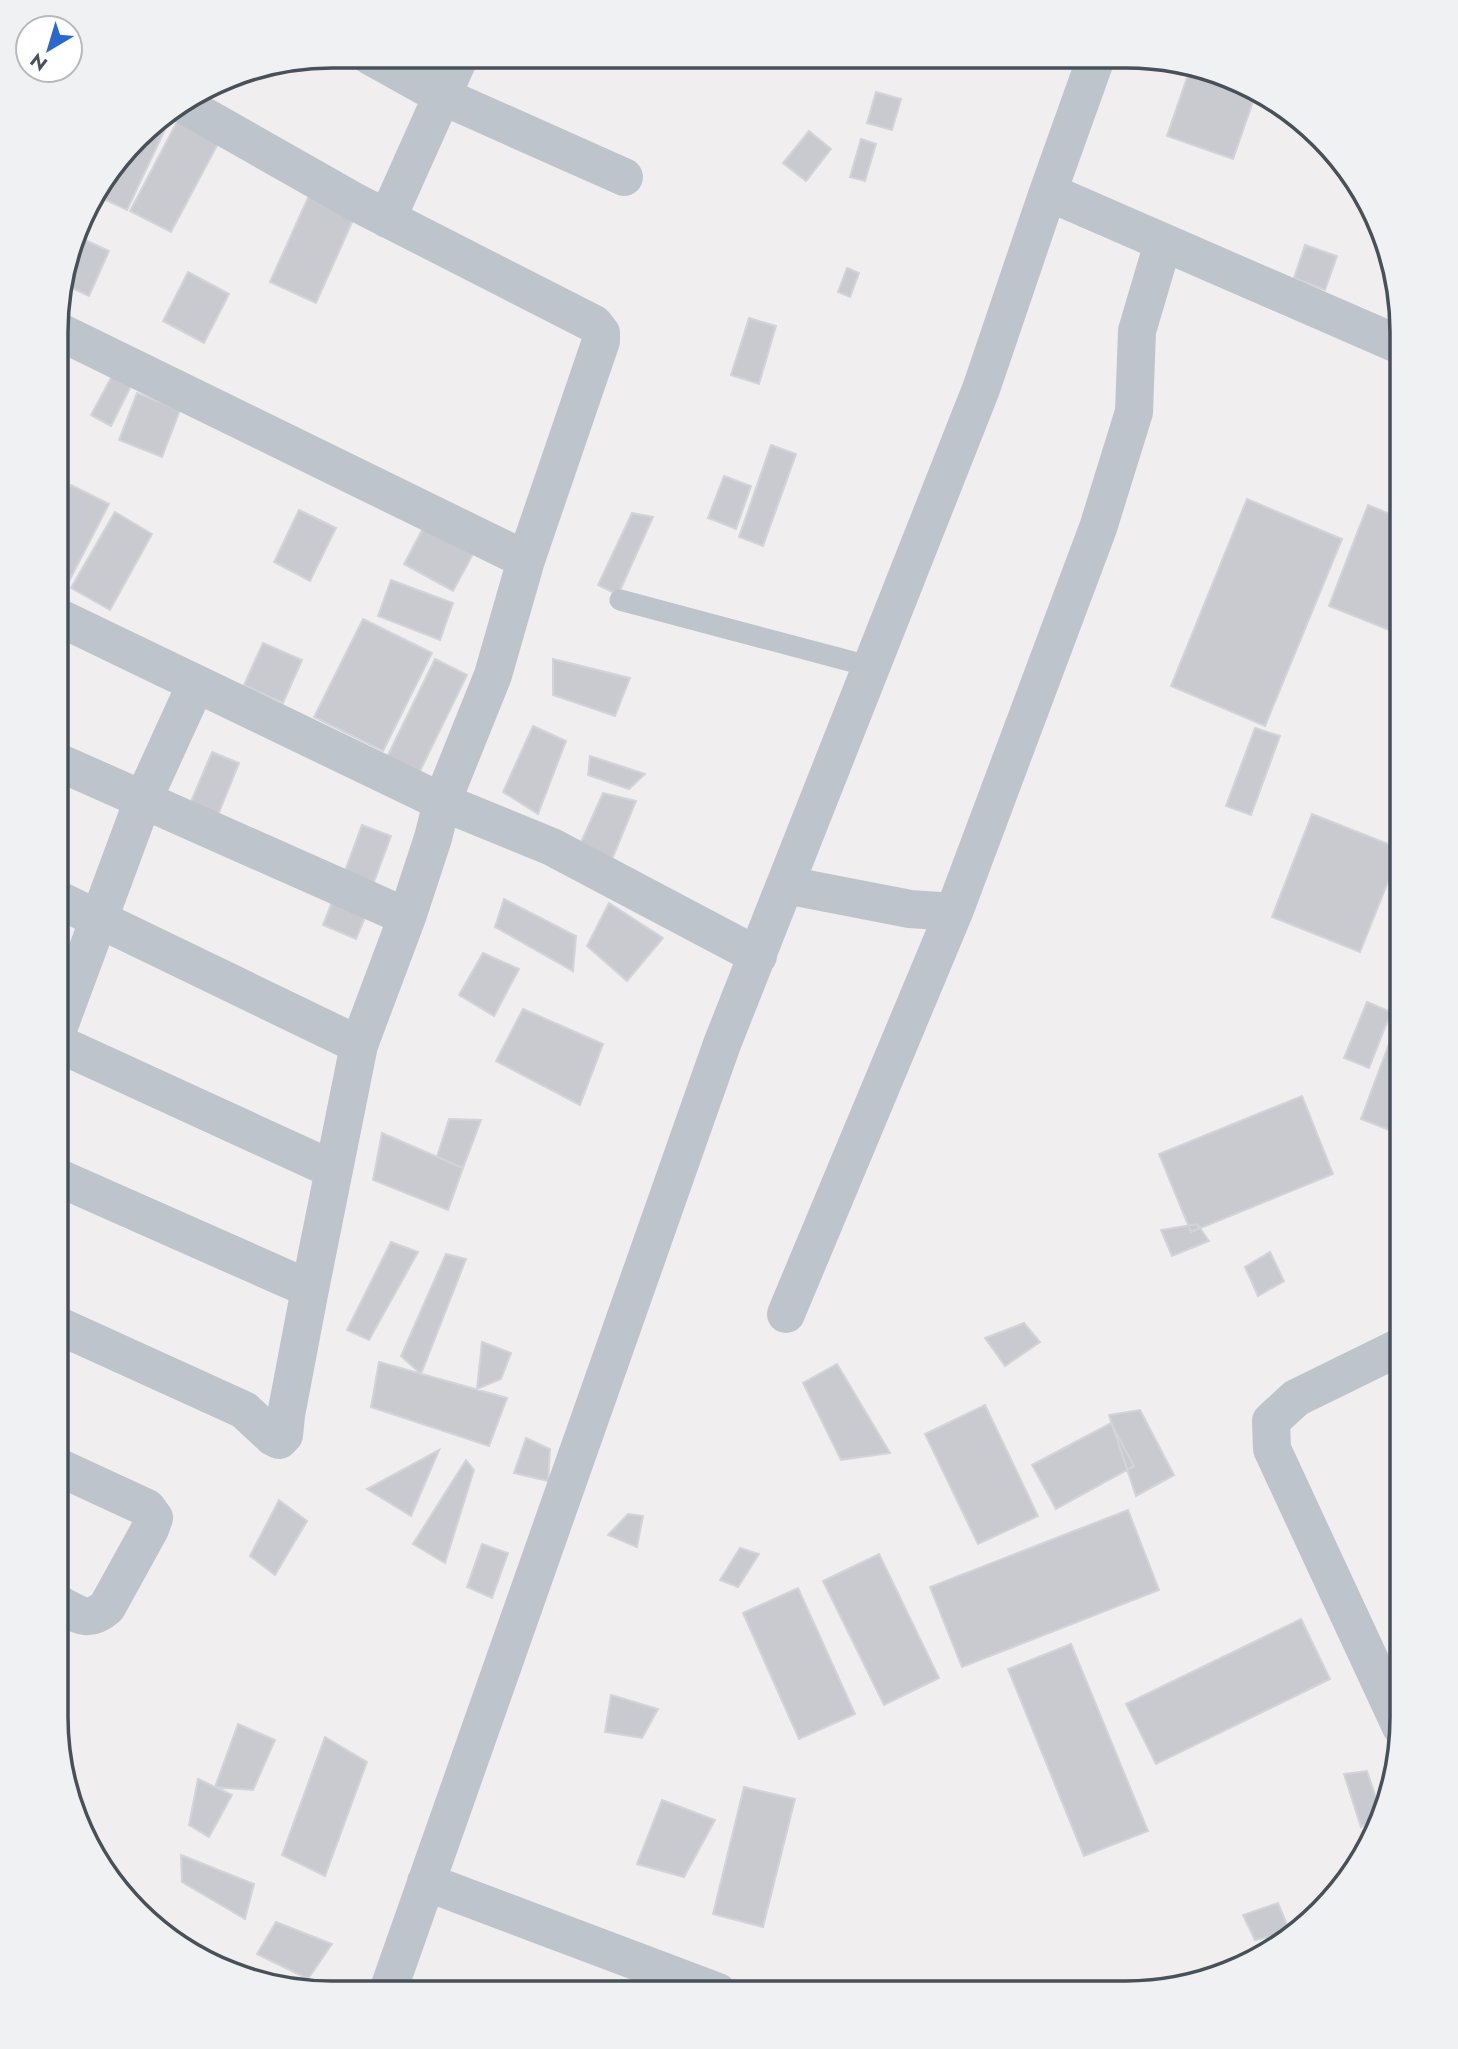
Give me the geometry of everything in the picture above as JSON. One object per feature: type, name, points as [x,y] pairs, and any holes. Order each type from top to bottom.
[{"type":"street","points":[[392,68],[442,96],[624,177]]},
{"type":"street","points":[[387,219],[455,68]]},
{"type":"street","points":[[391,1981],[718,1057],[981,389],[1092,68]]},
{"type":"street","points":[[68,1330],[244,1410],[279,1440],[284,1435],[359,1045],[407,917],[442,802],[493,675],[526,560],[601,341],[601,333],[594,324],[387,219],[193,109]]},
{"type":"street","points":[[1048,192],[1390,341]]},
{"type":"street","points":[[786,1314],[954,912],[1098,528],[1134,412],[1137,331],[1163,243]]},
{"type":"street","points":[[68,336],[526,560]]},
{"type":"street","points":[[68,622],[442,802],[552,847],[758,956]]},
{"type":"street","points":[[68,1003],[143,800],[196,684]]},
{"type":"street","points":[[68,766],[407,917]]},
{"type":"street","points":[[786,885],[910,909],[954,912]]},
{"type":"street","points":[[68,904],[359,1045]]},
{"type":"street","points":[[68,1048],[334,1170]]},
{"type":"street","points":[[68,1182],[310,1289]]},
{"type":"street","points":[[1390,1352],[1296,1398],[1271,1421],[1272,1449],[1390,1703]]},
{"type":"street","points":[[68,1472],[146,1508],[154,1518],[107,1607],[97,1616],[87,1618],[68,1609]]},
{"type":"street","points":[[426,1882],[689,1981]]},
{"type":"lane","points":[[620,600],[872,667]]},
{"type":"building","points":[[1188,76],[1227,88],[1253,102],[1233,159],[1167,136]]},
{"type":"building","points":[[876,92],[901,99],[892,130],[867,123]]},
{"type":"building","points":[[179,118],[220,140],[171,232],[130,211]]},
{"type":"building","points":[[166,128],[127,210],[104,199],[134,158]]},
{"type":"building","points":[[809,131],[831,149],[806,181],[783,163]]},
{"type":"building","points":[[861,139],[876,144],[865,181],[850,177]]},
{"type":"building","points":[[311,191],[357,211],[316,303],[270,282]]},
{"type":"building","points":[[85,240],[109,251],[89,296],[72,288]]},
{"type":"building","points":[[1305,245],[1337,256],[1325,290],[1294,278]]},
{"type":"building","points":[[847,268],[859,273],[850,297],[838,292]]},
{"type":"building","points":[[188,272],[229,294],[204,343],[163,321]]},
{"type":"building","points":[[749,318],[776,326],[759,384],[731,375]]},
{"type":"building","points":[[113,374],[132,384],[111,426],[91,415]]},
{"type":"building","points":[[137,393],[180,410],[162,457],[119,440]]},
{"type":"building","points":[[771,445],[796,454],[763,546],[739,537]]},
{"type":"building","points":[[724,476],[751,486],[736,529],[708,518]]},
{"type":"building","points":[[71,485],[109,504],[68,583],[68,491]]},
{"type":"building","points":[[1247,499],[1342,539],[1265,726],[1171,686]]},
{"type":"building","points":[[1368,505],[1390,514],[1390,630],[1329,606]]},
{"type":"building","points":[[299,510],[336,528],[310,581],[274,562]]},
{"type":"building","points":[[115,512],[152,534],[110,610],[71,588]]},
{"type":"building","points":[[632,513],[653,517],[618,595],[598,585]]},
{"type":"building","points":[[429,517],[479,543],[453,591],[404,564]]},
{"type":"building","points":[[391,580],[453,603],[440,640],[378,616]]},
{"type":"building","points":[[363,619],[432,653],[383,751],[314,717]]},
{"type":"building","points":[[263,643],[302,660],[283,703],[244,685]]},
{"type":"building","points":[[435,659],[467,675],[419,773],[387,757]]},
{"type":"building","points":[[553,659],[630,678],[615,716],[553,695]]},
{"type":"building","points":[[533,726],[566,741],[538,814],[503,792]]},
{"type":"building","points":[[1255,728],[1280,736],[1251,815],[1226,806]]},
{"type":"building","points":[[212,752],[239,763],[218,815],[190,804]]},
{"type":"building","points":[[590,756],[645,774],[629,789],[588,775]]},
{"type":"building","points":[[603,793],[636,801],[606,874],[574,858]]},
{"type":"building","points":[[1312,814],[1390,845],[1390,877],[1360,952],[1272,917]]},
{"type":"building","points":[[362,825],[391,836],[371,890],[342,879]]},
{"type":"building","points":[[504,899],[576,936],[573,971],[495,927]]},
{"type":"building","points":[[332,902],[366,915],[356,939],[323,925]]},
{"type":"building","points":[[609,903],[663,938],[627,981],[587,946]]},
{"type":"building","points":[[483,953],[519,969],[494,1016],[459,995]]},
{"type":"building","points":[[1367,1002],[1390,1012],[1369,1068],[1344,1058]]},
{"type":"building","points":[[523,1009],[603,1044],[580,1105],[496,1061]]},
{"type":"building","points":[[1390,1041],[1390,1130],[1361,1119]]},
{"type":"building","points":[[1302,1096],[1333,1174],[1191,1232],[1159,1154]]},
{"type":"building","points":[[449,1119],[481,1120],[463,1168],[437,1157]]},
{"type":"building","points":[[382,1133],[463,1168],[448,1210],[373,1180]]},
{"type":"building","points":[[1197,1224],[1209,1241],[1172,1256],[1161,1230]]},
{"type":"building","points":[[391,1242],[418,1252],[369,1340],[347,1330]]},
{"type":"building","points":[[1270,1252],[1284,1281],[1258,1296],[1245,1267]]},
{"type":"building","points":[[446,1254],[466,1259],[421,1374],[401,1356]]},
{"type":"building","points":[[1024,1323],[1040,1342],[1005,1366],[985,1338]]},
{"type":"building","points":[[482,1342],[511,1353],[501,1379],[477,1389]]},
{"type":"building","points":[[379,1362],[507,1398],[489,1446],[371,1407]]},
{"type":"building","points":[[837,1364],[890,1453],[841,1460],[803,1383]]},
{"type":"building","points":[[985,1405],[1038,1516],[978,1544],[925,1434]]},
{"type":"building","points":[[1140,1410],[1174,1475],[1136,1496],[1109,1415]]},
{"type":"building","points":[[1111,1423],[1134,1466],[1056,1509],[1032,1465]]},
{"type":"building","points":[[526,1438],[550,1449],[548,1481],[514,1473]]},
{"type":"building","points":[[439,1450],[411,1516],[367,1489]]},
{"type":"building","points":[[466,1460],[474,1470],[445,1563],[413,1544]]},
{"type":"building","points":[[279,1500],[307,1521],[275,1575],[250,1556]]},
{"type":"building","points":[[1128,1510],[1159,1590],[962,1667],[930,1587]]},
{"type":"building","points":[[628,1514],[643,1516],[637,1547],[608,1535]]},
{"type":"building","points":[[482,1544],[508,1553],[492,1598],[467,1587]]},
{"type":"building","points":[[740,1548],[759,1554],[738,1587],[720,1580]]},
{"type":"building","points":[[879,1554],[939,1678],[884,1705],[823,1581]]},
{"type":"building","points":[[798,1588],[855,1714],[799,1739],[743,1613]]},
{"type":"building","points":[[1301,1619],[1330,1679],[1156,1764],[1126,1704]]},
{"type":"building","points":[[1071,1644],[1148,1831],[1084,1856],[1008,1669]]},
{"type":"building","points":[[611,1695],[658,1709],[642,1738],[605,1732]]},
{"type":"building","points":[[238,1724],[275,1740],[253,1790],[215,1787]]},
{"type":"building","points":[[325,1737],[367,1762],[325,1876],[282,1855]]},
{"type":"building","points":[[1367,1771],[1376,1799],[1367,1824],[1361,1827],[1344,1774]]},
{"type":"building","points":[[198,1779],[232,1795],[209,1837],[189,1825]]},
{"type":"building","points":[[744,1787],[795,1799],[763,1927],[713,1914]]},
{"type":"building","points":[[662,1800],[715,1820],[684,1877],[637,1864]]},
{"type":"building","points":[[181,1855],[254,1884],[245,1919],[182,1882]]},
{"type":"building","points":[[1278,1903],[1287,1925],[1272,1936],[1255,1940],[1243,1915]]},
{"type":"building","points":[[276,1922],[332,1944],[308,1979],[257,1954]]}]
